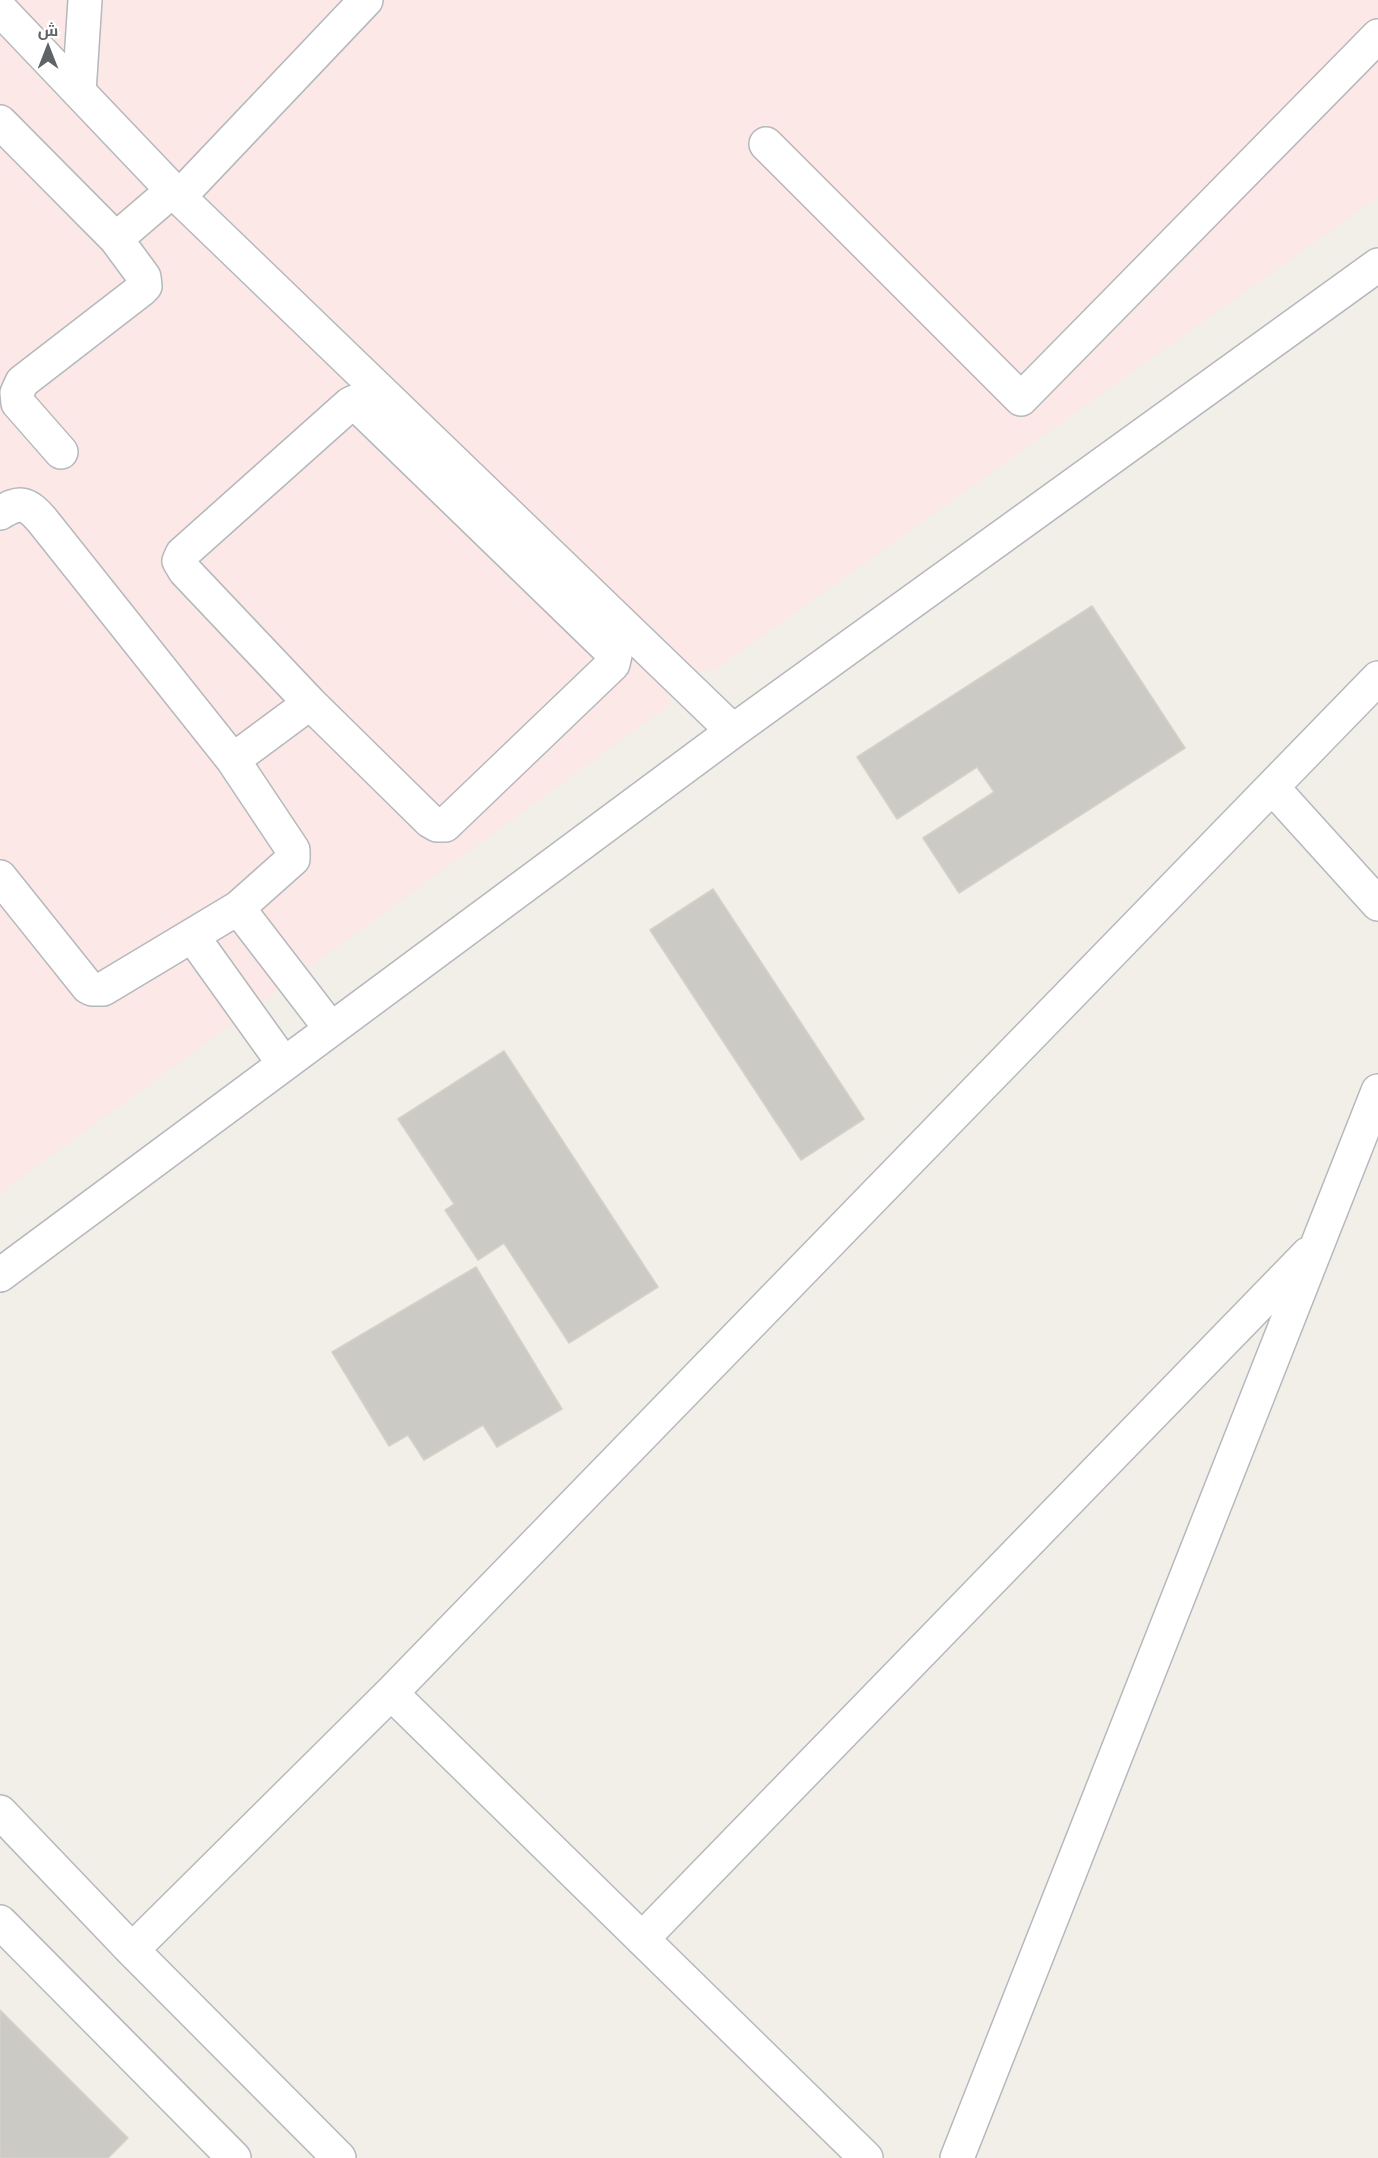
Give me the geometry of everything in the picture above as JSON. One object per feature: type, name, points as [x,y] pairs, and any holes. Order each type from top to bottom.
[{"type":"street","points":[[79,92],[85,0]]},
{"type":"street","points":[[116,239],[176,193],[366,0]]},
{"type":"street","points":[[0,9],[176,193],[733,731]]},
{"type":"street","points":[[766,144],[1021,399],[1378,36]]},
{"type":"street","points":[[0,122],[116,239],[144,277],[145,286],[22,382],[17,393],[18,403],[61,452]]},
{"type":"street","points":[[0,1275],[733,731],[1378,265]]},
{"type":"street","points":[[354,402],[615,655],[613,664],[446,825],[437,825],[430,821],[310,703],[185,571],[179,561],[182,554],[354,402]]},
{"type":"street","points":[[0,513],[14,504],[25,505],[34,511],[233,760],[293,850],[294,855],[293,859],[238,908],[104,989],[88,987],[0,877]]},
{"type":"street","points":[[132,1950],[391,1694],[1378,678]]},
{"type":"street","points":[[233,760],[310,703]]},
{"type":"street","points":[[1272,787],[1378,904]]},
{"type":"street","points":[[238,908],[331,1029]]},
{"type":"street","points":[[193,937],[284,1064]]},
{"type":"street","points":[[957,2158],[1378,1091]]},
{"type":"street","points":[[642,1939],[1317,1244]]},
{"type":"street","points":[[391,1694],[866,2158]]},
{"type":"street","points":[[0,1812],[132,1950],[339,2158]]},
{"type":"street","points":[[0,1922],[234,2158]]},
{"type":"shaded area","points":[[0,0],[1378,0],[1378,197],[716,669],[696,672],[666,692],[672,703],[0,1193]]},
{"type":"building","points":[[1092,606],[1185,748],[959,893],[923,838],[994,792],[977,767],[897,819],[857,757]]},
{"type":"building","points":[[713,889],[864,1119],[801,1160],[650,930]]},
{"type":"building","points":[[504,1051],[658,1287],[569,1343],[504,1243],[478,1260],[445,1210],[454,1204],[398,1119]]},
{"type":"building","points":[[476,1267],[562,1409],[497,1447],[483,1425],[424,1460],[408,1435],[389,1446],[332,1352]]},
{"type":"building","points":[[0,2010],[128,2138],[108,2158],[0,2158]]}]
